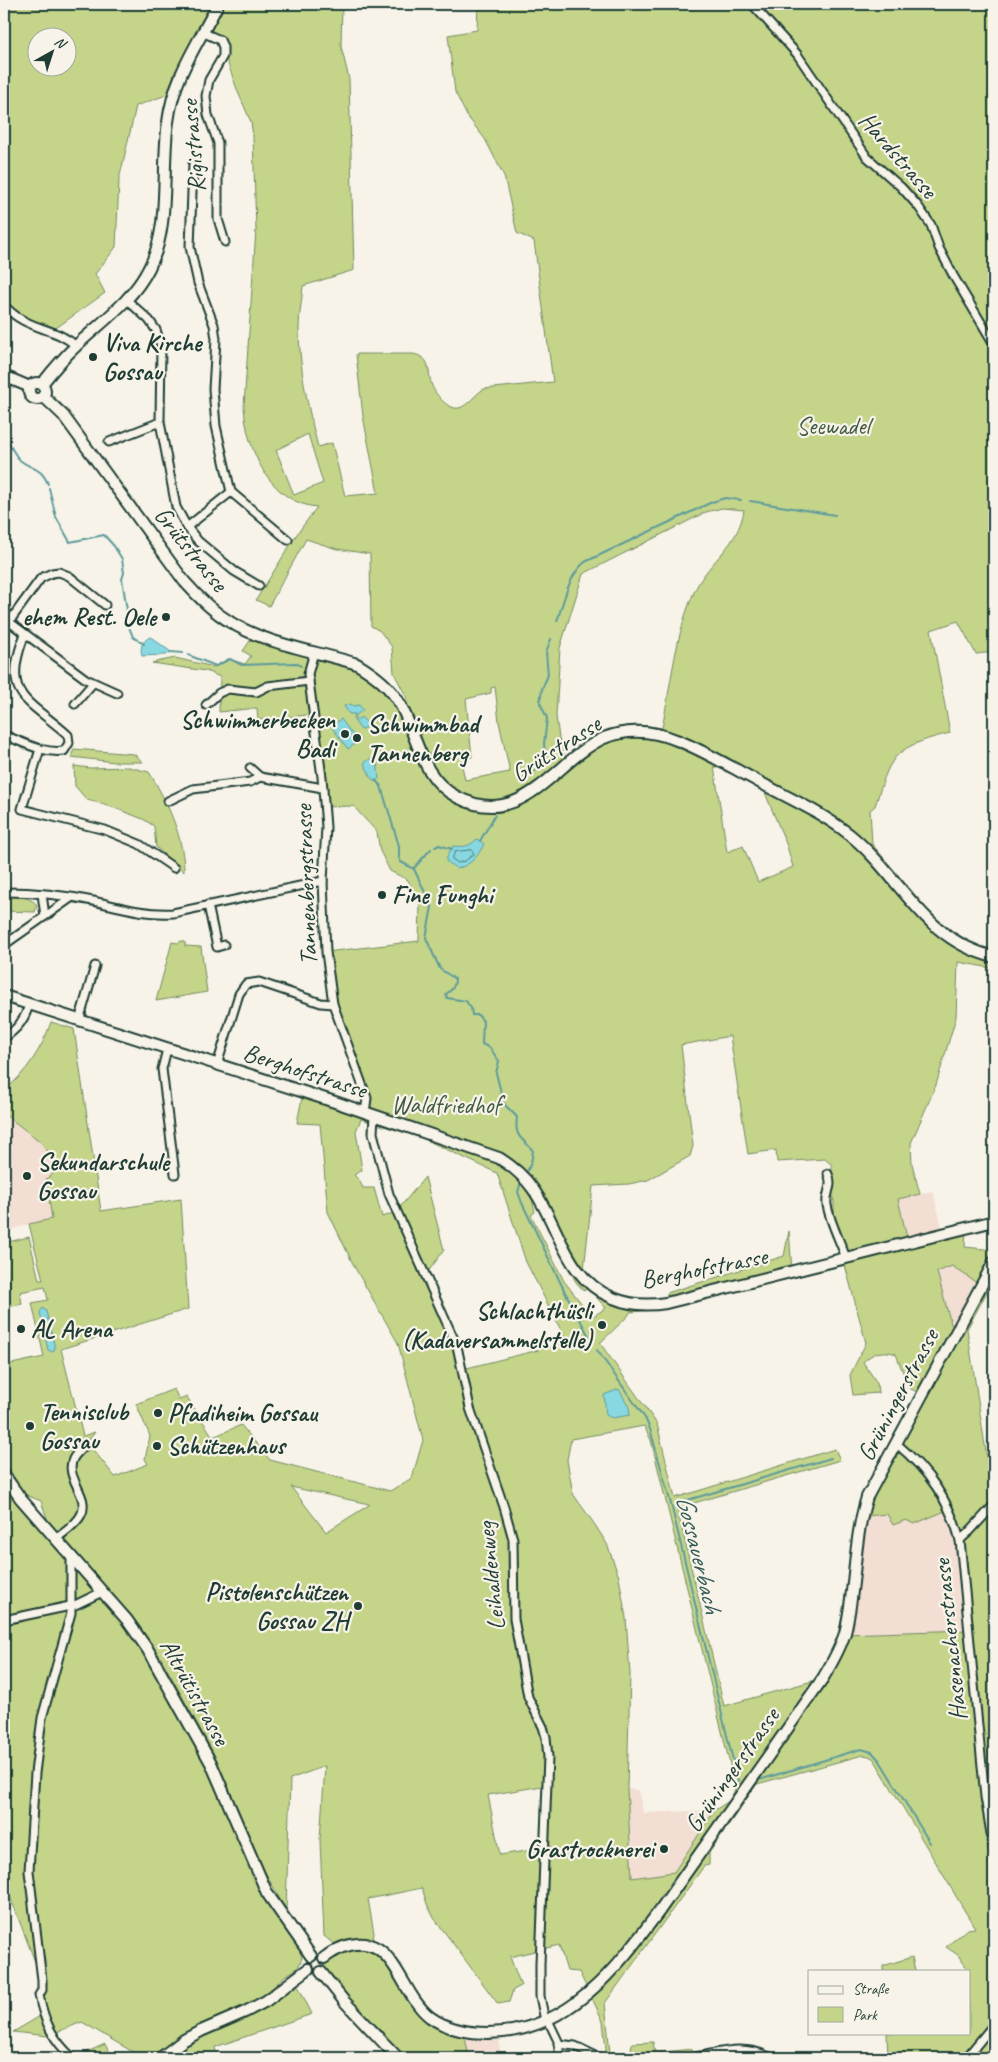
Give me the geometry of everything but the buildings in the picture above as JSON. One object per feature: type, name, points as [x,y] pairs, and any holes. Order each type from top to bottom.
[{"type":"main road","points":[[42,384],[76,346],[127,300],[143,280],[156,250],[162,220],[168,121],[174,93],[189,56],[218,4]]},
{"type":"main road","points":[[4,376],[30,387]]},
{"type":"main road","points":[[30,387],[35,383],[42,384]]},
{"type":"main road","points":[[30,387],[32,397],[37,399],[44,396],[45,390],[42,384]]},
{"type":"main road","name":"Grütstrasse","points":[[44,396],[64,415],[184,581],[199,597],[215,612],[245,630],[358,664],[382,681],[401,706],[424,763],[437,781],[456,796],[479,804],[492,806],[514,802],[546,783],[602,739],[623,732],[636,731],[660,734],[690,746],[829,820],[864,846],[939,930],[967,948],[994,957]]},
{"type":"main road","name":"Berghofstrasse","points":[[4,996],[484,1151],[508,1163],[533,1188],[566,1254],[583,1279],[602,1292],[625,1302],[640,1305],[658,1304],[994,1221]]},
{"type":"main road","name":"Grüningerstrasse","points":[[324,1958],[352,1945],[365,1944],[375,1947],[386,1956],[422,2010],[437,2021],[455,2029],[474,2032],[501,2032],[547,2020],[566,2011],[585,1998],[602,1981],[639,1938],[823,1678],[836,1656],[844,1634],[850,1607],[861,1517],[867,1497],[994,1262]]},
{"type":"main road","name":"Altrütistrasse","points":[[4,1475],[20,1499],[138,1635],[173,1693],[211,1763],[267,1893],[311,1956]]},
{"type":"main road","points":[[319,1954],[324,1958],[326,1963],[321,1972],[314,1973],[308,1969],[307,1962],[311,1956],[319,1954]]},
{"type":"main road","points":[[160,2058],[184,2040],[266,2001],[308,1969]]},
{"type":"main road","points":[[321,1972],[344,2001],[398,2058]]},
{"type":"street","name":"Hardstrasse","points":[[752,4],[797,54],[867,158],[901,187],[918,206],[931,225],[954,277],[994,344]]},
{"type":"street","name":"Rigistrasse","points":[[202,32],[220,40],[223,47],[223,56],[209,80],[206,96],[208,115],[218,143],[218,219],[225,242]]},
{"type":"street","points":[[193,164],[190,247],[198,283],[214,325],[216,345],[213,388],[216,426],[231,492],[288,540]]},
{"type":"street","points":[[127,300],[149,320],[156,330],[161,346],[160,422],[176,507],[187,527],[198,541],[234,571],[259,586]]},
{"type":"street","points":[[4,305],[22,321],[62,336],[76,346]]},
{"type":"street","points":[[109,442],[160,422]]},
{"type":"street","points":[[187,527],[231,492]]},
{"type":"street","points":[[105,605],[69,576],[58,572],[41,578],[6,620],[93,682],[117,693]]},
{"type":"street","points":[[4,735],[40,749],[64,751],[69,743],[68,735],[23,700],[12,684],[12,666],[25,634]]},
{"type":"street","name":"Tannenbergstrasse","points":[[314,652],[308,681],[323,788],[326,827],[323,881],[326,952],[333,1004],[367,1098],[369,1114]]},
{"type":"street","points":[[206,705],[219,693],[228,689],[256,692],[268,686],[308,681]]},
{"type":"street","points":[[75,704],[93,682]]},
{"type":"street","points":[[40,749],[22,809],[106,830],[139,844],[174,868]]},
{"type":"street","points":[[250,768],[260,777],[323,788]]},
{"type":"street","points":[[168,801],[193,788],[250,782],[260,777]]},
{"type":"street","points":[[4,892],[70,898],[156,914],[173,913],[323,881]]},
{"type":"street","points":[[42,894],[45,916]]},
{"type":"street","points":[[4,945],[70,898]]},
{"type":"street","points":[[208,906],[218,947],[224,945]]},
{"type":"street","points":[[79,1021],[95,966]]},
{"type":"street","points":[[217,1065],[239,994],[246,984],[259,982],[321,1003],[333,1004]]},
{"type":"street","points":[[4,1038],[17,1029],[25,1016],[28,1005]]},
{"type":"street","points":[[167,1049],[162,1069],[175,1174]]},
{"type":"street","name":"Leihaldenweg","points":[[369,1114],[389,1194],[458,1346],[472,1415],[504,1507],[513,1539],[512,1592],[514,1619],[528,1697],[543,1727],[548,1757],[540,1974],[541,2003],[558,2044],[560,2058]]},
{"type":"street","points":[[828,1174],[831,1187],[827,1195],[827,1207],[846,1258]]},
{"type":"street","points":[[56,1539],[77,1520],[83,1511],[82,1500],[71,1469],[74,1458],[86,1444]]},
{"type":"street","name":"Hasenacherstrasse","points":[[897,1444],[928,1473],[939,1489],[950,1509],[960,1540],[985,1797],[994,1852]]},
{"type":"street","points":[[960,1540],[994,1505]]},
{"type":"street","points":[[71,1557],[70,1615],[52,1676],[40,1727],[35,1772],[29,1871],[42,1980],[42,1990],[39,1995],[42,2015],[50,2032],[73,2058]]},
{"type":"street","points":[[4,1620],[71,1606],[102,1592]]},
{"type":"street","points":[[966,2058],[994,2024]]},
{"type":"street","points":[[558,2044],[579,2047],[600,2058]]},
{"type":"street","points":[[690,2058],[739,2049],[761,2053],[772,2058]]},
{"type":"shaded area","name":"Sekundarschule Gossau","points":[[4,1114],[41,1142],[56,1164],[54,1173],[46,1179],[52,1220],[31,1223],[4,1233]]},
{"type":"shaded area","points":[[994,1122],[994,1153],[990,1154],[987,1123]]},
{"type":"shaded area","points":[[933,1191],[942,1227],[908,1242],[898,1199]]},
{"type":"shaded area","points":[[952,1266],[982,1286],[958,1329],[951,1324],[937,1272]]},
{"type":"shaded area","points":[[950,1509],[956,1527],[969,1630],[844,1634],[861,1517],[888,1514],[906,1520]]},
{"type":"shaded area","points":[[627,1789],[639,1790],[643,1813],[715,1810],[674,1872],[632,1878]]},
{"type":"shaded area","points":[[463,2039],[499,2040],[500,2058],[447,2058]]},
{"type":"green space","points":[[4,4],[342,4],[341,46],[349,79],[354,270],[303,286],[299,343],[305,388],[318,447],[332,443],[345,496],[378,493],[363,416],[356,354],[414,354],[422,357],[427,363],[431,383],[436,394],[451,407],[455,408],[466,405],[484,389],[553,382],[534,241],[517,233],[504,176],[485,139],[467,116],[455,92],[448,35],[477,30],[478,4],[994,4],[994,652],[976,654],[958,621],[931,630],[950,733],[910,746],[897,756],[882,783],[875,806],[870,810],[872,844],[931,914],[958,936],[976,945],[994,950],[991,968],[958,962],[956,1017],[936,1085],[911,1143],[912,1164],[920,1194],[898,1199],[908,1242],[966,1228],[965,1247],[994,1250],[994,1279],[967,1329],[990,1478],[994,1490],[994,2058],[888,2058],[887,2034],[970,2034],[970,1970],[958,1955],[946,1947],[967,1929],[975,1928],[874,1759],[863,1755],[757,1784],[709,1853],[709,1865],[704,1866],[605,2003],[610,2053],[617,2057],[630,2057],[632,2043],[653,2042],[655,2053],[692,2049],[692,2058],[607,2058],[603,2021],[579,1972],[567,1971],[559,1945],[510,1957],[521,1986],[513,1990],[509,2002],[498,2004],[434,1918],[422,1888],[368,1899],[374,1933],[372,1946],[418,2005],[464,2031],[469,2058],[398,2058],[323,1970],[325,1961],[340,1949],[324,1936],[320,1840],[325,1766],[290,1779],[286,1910],[265,1872],[216,1758],[161,1658],[138,1624],[48,1521],[41,1501],[26,1495],[4,1462],[4,1351],[7,1365],[44,1357],[32,1303],[48,1300],[45,1287],[20,1292],[22,1304],[4,1308],[4,1296],[10,1287],[4,1262],[4,1243],[29,1237],[39,1280],[43,1280],[29,1224],[52,1219],[46,1179],[54,1173],[56,1164],[41,1142],[4,1114],[4,1091],[32,1060],[43,1042],[51,1022],[74,1029],[101,1211],[181,1199],[188,1309],[61,1349],[83,1436],[95,1432],[86,1444],[115,1477],[148,1464],[145,1459],[150,1436],[136,1404],[174,1389],[179,1400],[187,1397],[213,1437],[241,1425],[270,1460],[390,1491],[412,1478],[423,1440],[398,1343],[355,1268],[328,1212],[320,1124],[297,1123],[303,1093],[364,1113],[367,1105],[333,1004],[326,952],[419,941],[420,904],[408,880],[390,871],[380,851],[377,832],[353,806],[325,807],[313,718],[308,715],[258,720],[257,708],[219,712],[220,677],[206,671],[152,663],[175,658],[214,667],[228,659],[245,664],[251,656],[243,651],[252,638],[313,656],[357,664],[401,706],[407,698],[394,673],[392,647],[380,631],[371,626],[370,554],[337,549],[306,539],[269,606],[256,600],[297,534],[317,507],[300,503],[286,496],[274,485],[256,456],[246,423],[244,406],[256,230],[253,136],[251,122],[227,61],[223,56],[220,40],[202,32],[177,91],[136,106],[119,180],[116,247],[95,274],[105,293],[56,328],[22,318],[4,300]],"holes":[[[308,434],[323,483],[294,495],[276,450]],[[722,508],[744,510],[736,534],[701,579],[688,606],[675,658],[662,728],[632,725],[620,727],[600,735],[565,757],[559,738],[556,716],[560,648],[583,574],[706,512]],[[495,687],[499,722],[510,772],[465,780],[461,761],[472,757],[466,699],[491,693],[491,688]],[[714,766],[749,782],[761,783],[787,846],[793,867],[758,882],[743,846],[727,852]],[[730,1036],[748,1154],[776,1150],[777,1162],[825,1159],[832,1165],[831,1187],[834,1202],[834,1225],[846,1258],[792,1271],[789,1231],[784,1256],[667,1293],[666,1303],[606,1295],[583,1279],[593,1186],[629,1184],[648,1180],[690,1156],[693,1146],[681,1045]],[[361,1119],[422,1138],[497,1173],[526,1262],[564,1336],[562,1344],[463,1369],[425,1276],[444,1250],[425,1177],[396,1212],[382,1217],[374,1188],[363,1188],[354,1175],[362,1170],[356,1131]],[[531,1194],[576,1282],[584,1291],[588,1288],[606,1308],[592,1317],[564,1281],[531,1215],[535,1212]],[[845,1265],[866,1343],[850,1375],[853,1395],[878,1393],[877,1383],[863,1362],[870,1356],[882,1352],[896,1354],[909,1388],[923,1395],[897,1444],[910,1456],[899,1453],[876,1490],[866,1516],[887,1514],[893,1525],[906,1520],[914,1524],[950,1509],[962,1557],[969,1630],[844,1634],[823,1678],[724,1706],[677,1508],[840,1460],[835,1449],[675,1498],[657,1424],[600,1343],[630,1312],[666,1309]],[[952,1266],[981,1286],[958,1329],[951,1324],[937,1272]],[[644,1426],[651,1440],[735,1785],[734,1792],[729,1801],[715,1810],[674,1872],[632,1878],[627,1789],[630,1674],[626,1618],[619,1577],[607,1544],[573,1494],[567,1460],[571,1439]],[[291,1487],[369,1504],[326,1532]],[[548,1785],[545,1848],[500,1855],[488,1795]]]},
{"type":"green space","points":[[74,749],[134,754],[143,762],[115,762],[71,757]]},
{"type":"green space","points":[[74,766],[90,768],[129,767],[149,772],[168,807],[178,833],[184,872],[156,847],[154,826],[143,819],[125,812],[87,800],[75,786]]},
{"type":"green space","points":[[4,896],[22,897],[34,902],[37,905],[35,912],[4,911]]},
{"type":"green space","points":[[181,941],[185,942],[185,946],[201,947],[207,992],[156,1001],[172,942],[178,943]]},
{"type":"green space","points":[[4,1475],[127,1620],[182,1707],[267,1893],[301,1950],[302,1958],[298,1968],[285,1976],[266,1994],[219,2022],[295,1980],[312,2014],[215,2047],[217,2058],[143,2058],[82,2022],[47,2036],[13,2032],[42,2015],[42,1980],[4,1881]]},
{"type":"green space","points":[[912,1957],[915,1970],[883,1970],[883,1966]]},
{"type":"green space","points":[[105,2044],[112,2058],[76,2057]]},
{"type":"water","points":[[150,637],[171,652],[166,655],[142,656],[142,645]]},
{"type":"water","points":[[352,704],[353,706],[359,705],[363,710],[355,716],[356,721],[361,717],[369,725],[361,730],[353,719],[355,714],[349,714],[344,706]]},
{"type":"water","name":"Schwimmerbecken Badi","points":[[341,719],[358,742],[348,749],[331,726]]},
{"type":"water","points":[[370,759],[377,760],[379,778],[376,782],[372,779],[364,763]]},
{"type":"water","points":[[477,839],[484,844],[470,863],[457,869],[446,861],[453,846],[466,846]]},
{"type":"water","points":[[43,1308],[46,1311],[55,1348],[53,1352],[48,1350],[40,1312]]},
{"type":"water","points":[[619,1389],[629,1407],[630,1415],[612,1418],[606,1415],[604,1395]]},
{"type":"waterway","name":"Gossauerbach","points":[[4,434],[18,459],[43,474],[48,484]]},
{"type":"waterway","name":"Gossauerbach","points":[[49,488],[56,517],[70,542],[104,535],[122,559],[124,573],[122,579],[127,610],[125,617],[133,637],[144,644]]},
{"type":"waterway","points":[[557,621],[564,597],[574,574],[585,562],[712,502],[725,498],[741,500]]},
{"type":"waterway","points":[[750,501],[835,515]]},
{"type":"waterway","points":[[524,778],[546,764],[544,744],[547,718],[540,703],[542,689],[548,675],[546,652],[551,639]]},
{"type":"waterway","name":"Gossauerbach","points":[[170,652],[183,653]]},
{"type":"waterway","name":"Gossauerbach","points":[[188,655],[216,666],[230,659],[242,665],[296,663],[301,666]]},
{"type":"waterway","name":"Gossauerbach","points":[[375,780],[381,786],[399,846],[399,858],[401,862],[414,869],[432,907],[426,938],[440,969],[455,979],[453,988],[446,994],[447,998],[466,1001],[471,1008],[472,1015],[478,1015],[483,1021],[482,1044],[490,1048],[499,1061],[496,1073],[504,1104],[517,1117],[518,1133],[533,1151],[527,1172]]},
{"type":"waterway","points":[[480,841],[495,815]]},
{"type":"waterway","points":[[435,847],[439,845],[452,849]]},
{"type":"waterway","points":[[414,868],[431,849]]},
{"type":"waterway","name":"Gossauerbach","points":[[521,1182],[518,1192],[522,1203],[565,1292],[592,1342]]},
{"type":"waterway","name":"Gossauerbach","points":[[597,1350],[645,1418],[650,1429],[671,1504],[738,1781]]},
{"type":"waterway","points":[[681,1502],[831,1458]]},
{"type":"waterway","name":"Gossauerbach","points":[[759,1780],[861,1749],[872,1752],[880,1761],[930,1843]]},
{"type":"place","name":"Viva Kirche Gossau","points":[[93,357]]},
{"type":"place","name":"ehem Rest. Oele","points":[[166,617]]},
{"type":"place","name":"Schwimmerbecken Badi","points":[[345,734]]},
{"type":"place","name":"Schwimmbad Tannenberg","points":[[357,738]]},
{"type":"place","name":"Fine Funghi","points":[[382,895]]},
{"type":"place","name":"Sekundarschule Gossau","points":[[27,1176]]},
{"type":"place","name":"Schlachthüsli (Kadaversammelstelle)","points":[[602,1325]]},
{"type":"place","name":"AL Arena","points":[[21,1329]]},
{"type":"place","name":"Pfadiheim Gossau","points":[[158,1413]]},
{"type":"place","name":"Tennisclub Gossau","points":[[30,1426]]},
{"type":"place","name":"Schützenhaus","points":[[157,1446]]},
{"type":"place","name":"Pistolenschützen Gossau ZH","points":[[358,1606]]},
{"type":"place","name":"Grastrocknerei","points":[[664,1849]]},
{"type":"park label","name":"Seewadel","points":[[833,426]]},
{"type":"park label","name":"Waldfriedhof","points":[[446,1105]]}]
